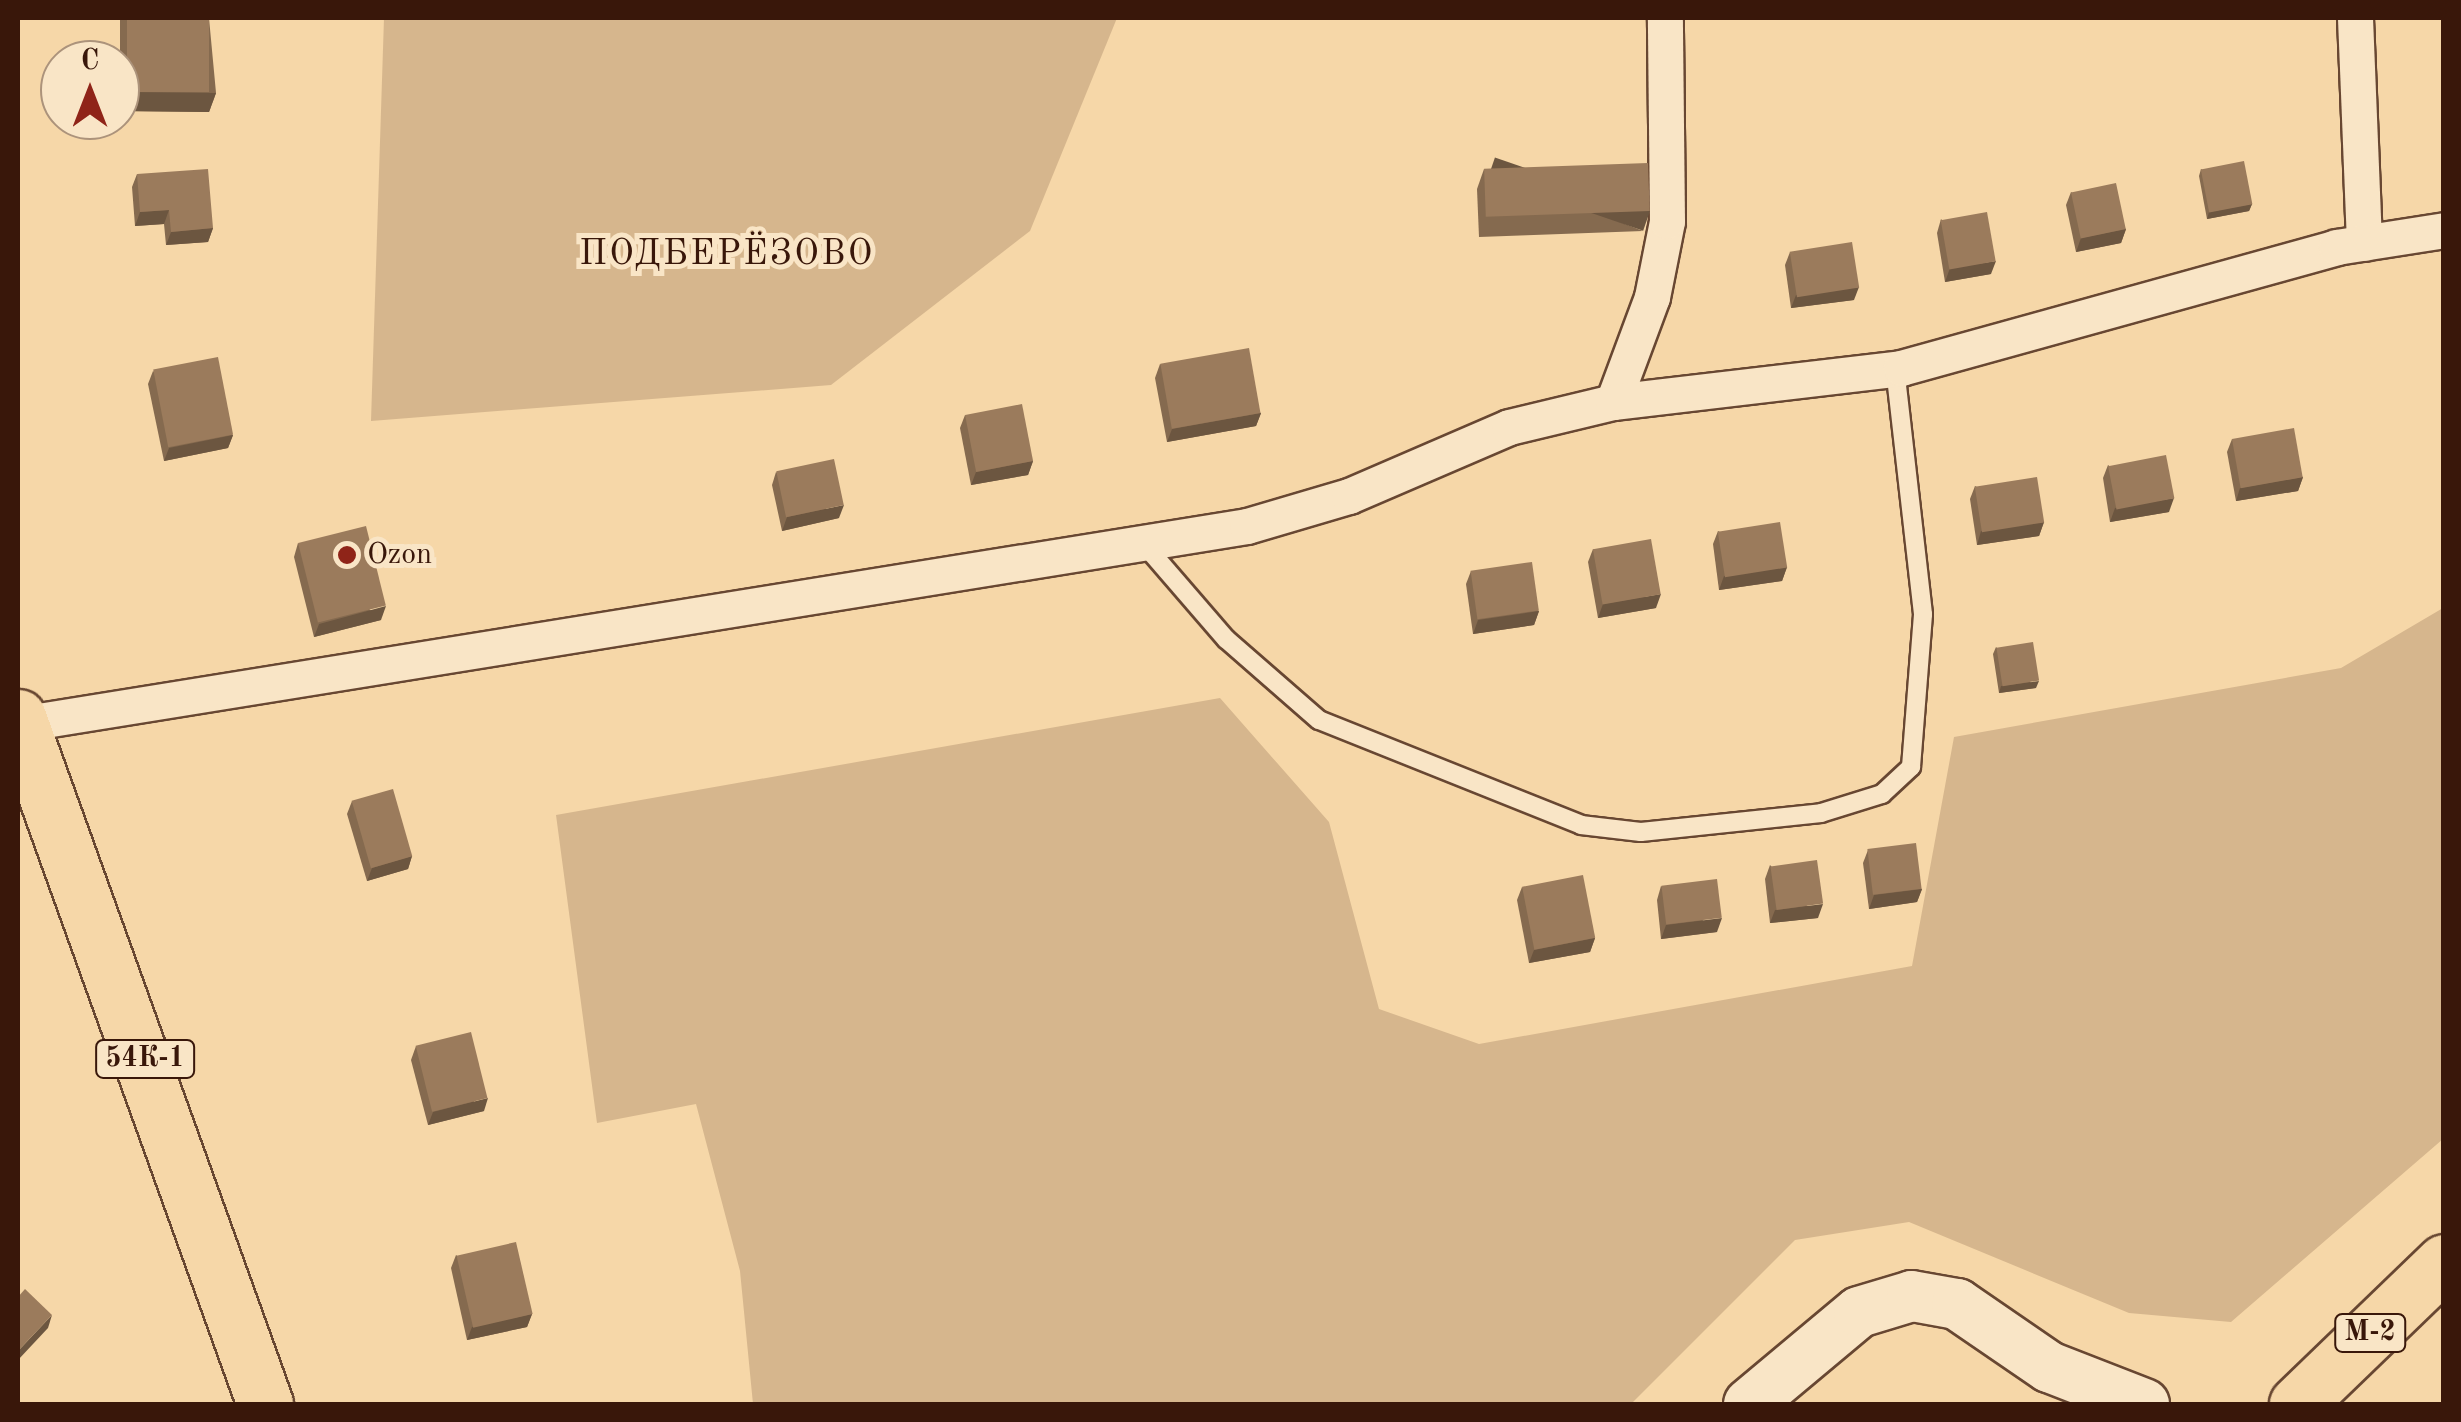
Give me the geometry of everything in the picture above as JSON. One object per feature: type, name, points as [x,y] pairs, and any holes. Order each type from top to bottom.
[{"type":"main road","name":"54К-1","points":[[19,720],[265,1404]]},
{"type":"main road","name":"М-2","points":[[2298,1404],[2444,1262]]},
{"type":"main road","points":[[1750,1404],[1859,1312],[1912,1296],[1957,1304],[2056,1386],[2144,1404]]},
{"type":"street","points":[[1613,402],[1652,297],[1667,221],[1665,18]]},
{"type":"street","points":[[2355,18],[2364,243]]},
{"type":"street","points":[[19,720],[1142,543],[1349,496],[1510,427],[1613,402],[1894,370],[2364,243],[2444,230]]},
{"type":"lane","points":[[1142,543],[1226,640],[1319,720],[1581,825],[1641,832],[1820,813],[1882,794],[1911,767],[1923,614],[1894,370]]},
{"type":"shaded area","points":[[384,18],[1117,18],[1030,231],[831,385],[371,421]]},
{"type":"shaded area","points":[[2443,608],[2443,1139],[2231,1322],[2129,1313],[1909,1222],[1795,1240],[1631,1404],[753,1404],[740,1271],[696,1104],[597,1123],[556,815],[1220,698],[1329,822],[1379,1009],[1479,1044],[1912,966],[1954,737],[2341,668]]},
{"type":"building","points":[[127,18],[209,18],[209,92],[140,92],[140,40],[127,40]]},
{"type":"building","points":[[2244,161],[2252,204],[2209,213],[2201,169]]},
{"type":"building","points":[[1648,163],[1650,211],[1486,217],[1484,169]]},
{"type":"building","points":[[208,169],[213,228],[171,232],[169,210],[140,212],[137,174]]},
{"type":"building","points":[[2116,183],[2126,229],[2081,239],[2071,193]]},
{"type":"building","points":[[1987,212],[1996,261],[1949,269],[1941,220]]},
{"type":"building","points":[[1852,242],[1859,287],[1797,297],[1790,252]]},
{"type":"building","points":[[1249,348],[1260,413],[1172,429],[1160,364]]},
{"type":"building","points":[[218,357],[233,435],[168,447],[153,370]]},
{"type":"building","points":[[1022,404],[1033,461],[976,472],[965,415]]},
{"type":"building","points":[[2294,428],[2303,477],[2241,488],[2232,439]]},
{"type":"building","points":[[2166,455],[2174,498],[2116,509],[2108,466]]},
{"type":"building","points":[[834,459],[844,505],[786,517],[776,471]]},
{"type":"building","points":[[2037,477],[2044,522],[1982,532],[1975,487]]},
{"type":"building","points":[[1780,522],[1787,567],[1725,577],[1718,532]]},
{"type":"building","points":[[366,526],[386,606],[318,622],[298,543]]},
{"type":"building","points":[[1651,539],[1661,594],[1603,604],[1593,549]]},
{"type":"building","points":[[1532,562],[1539,611],[1477,619],[1471,571]]},
{"type":"building","points":[[2033,642],[2039,681],[2003,686],[1996,648]]},
{"type":"building","points":[[393,789],[412,856],[371,868],[352,801]]},
{"type":"building","points":[[1916,843],[1922,889],[1873,895],[1867,849]]},
{"type":"building","points":[[1817,860],[1823,904],[1777,910],[1770,867]]},
{"type":"building","points":[[1583,875],[1595,938],[1534,950],[1522,887]]},
{"type":"building","points":[[1717,879],[1722,918],[1666,925],[1661,886]]},
{"type":"building","points":[[471,1032],[487,1098],[432,1112],[416,1046]]},
{"type":"building","points":[[516,1242],[533,1314],[473,1328],[457,1256]]},
{"type":"building","points":[[25,1289],[52,1315],[18,1351],[18,1297]]},
{"type":"place","name":"Ozon","points":[[347,555]]},
{"type":"district","name":"ПОДБЕРЁЗОВО","points":[[727,255]]}]
